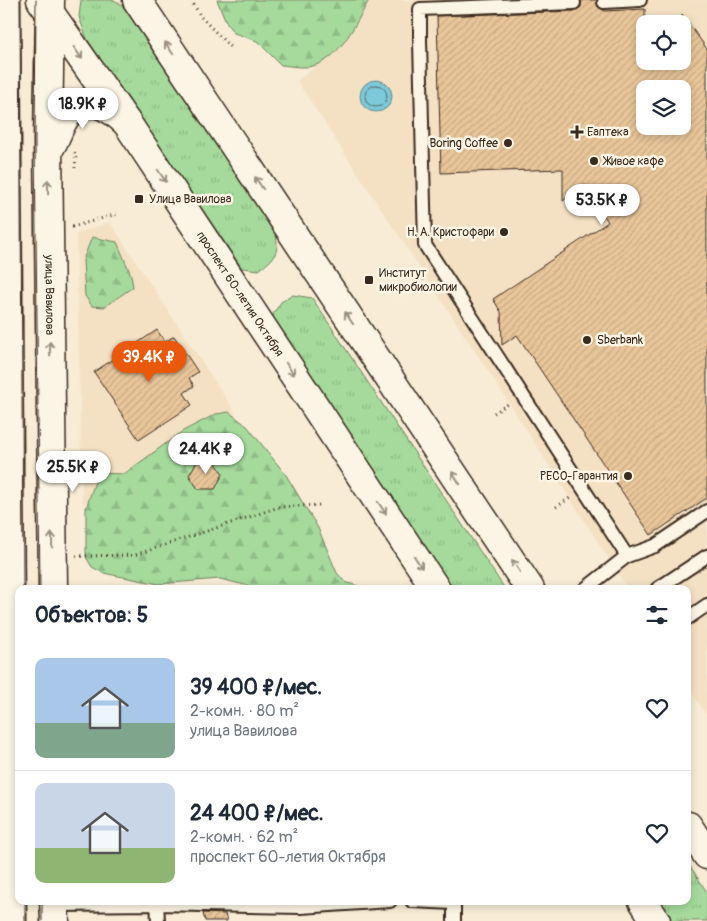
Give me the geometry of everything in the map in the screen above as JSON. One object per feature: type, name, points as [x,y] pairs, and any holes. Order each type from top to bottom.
[{"type":"main road","points":[[6,0],[5,410],[12,921]]},
{"type":"main road","points":[[137,0],[527,585]]},
{"type":"main road","name":"проспект 60-летия Октября","points":[[47,4],[433,585]]},
{"type":"main road","name":"улица Вавилова","points":[[47,4],[52,585]]},
{"type":"main road","points":[[48,150],[68,114],[83,104],[99,103],[111,109],[127,123]]},
{"type":"main road","points":[[691,831],[707,855]]},
{"type":"main road","points":[[646,905],[656,921]]},
{"type":"lane","points":[[604,2],[640,0]]},
{"type":"lane","points":[[574,3],[420,9],[425,245],[627,556]]},
{"type":"lane","points":[[590,585],[627,556],[655,546],[707,511]]},
{"type":"lane","points":[[663,585],[707,556]]},
{"type":"lane","points":[[691,616],[707,605]]},
{"type":"lane","points":[[54,909],[123,905]]},
{"type":"lane","points":[[157,905],[158,921]]},
{"type":"lane","points":[[229,905],[301,907],[331,905]]},
{"type":"lane","points":[[454,905],[454,921]]},
{"type":"path","points":[[191,0],[201,17],[231,48]]},
{"type":"path","points":[[72,226],[117,214]]},
{"type":"path","points":[[73,556],[134,555],[279,507],[321,505]]},
{"type":"shaded area","name":"Sberbank","points":[[368,0],[707,0],[707,716],[691,691],[691,585],[625,585],[509,403],[297,81],[341,47]]},
{"type":"shaded area","points":[[110,222],[235,412],[82,505],[76,234]]},
{"type":"green space","points":[[81,0],[114,0],[122,5],[276,234],[277,246],[275,255],[259,270],[242,268],[87,39],[79,17]]},
{"type":"green space","points":[[217,0],[369,0],[354,28],[341,46],[325,61],[303,67],[281,65],[257,41],[234,33],[227,24]]},
{"type":"green space","points":[[92,237],[117,242],[131,275],[133,287],[104,307],[92,306],[85,296],[83,260]]},
{"type":"green space","points":[[293,295],[312,298],[502,585],[445,585],[276,330],[273,314],[281,302]]},
{"type":"green space","points":[[229,412],[247,426],[286,475],[318,528],[337,573],[345,582],[355,585],[245,585],[220,579],[159,584],[103,573],[92,567],[86,557],[86,508],[98,473],[124,474],[183,431],[216,414]]},
{"type":"green space","points":[[691,868],[707,892],[707,921],[669,921],[659,905],[691,905]]},
{"type":"water","points":[[376,80],[388,84],[392,96],[388,108],[376,112],[364,108],[360,96],[364,84]]},
{"type":"building","points":[[581,0],[596,0],[598,7],[605,11],[645,9],[645,15],[636,15],[636,70],[691,70],[691,27],[707,49],[707,498],[651,535],[517,335],[502,345],[501,312],[493,299],[608,222],[585,185],[563,201],[563,169],[441,173],[437,16],[574,11],[581,7]]},
{"type":"building","points":[[157,330],[165,342],[174,336],[198,372],[189,378],[194,386],[184,393],[192,405],[139,440],[94,372]]},
{"type":"building","points":[[198,460],[214,460],[223,474],[215,489],[198,489],[189,475]]},
{"type":"building","points":[[203,913],[225,914],[227,921],[205,921]]},
{"type":"tram line","points":[[20,0],[23,585]]},
{"type":"tram line","points":[[36,0],[35,141],[40,585]]},
{"type":"tram line","points":[[25,905],[25,921]]},
{"type":"tram line","points":[[42,905],[42,921]]},
{"type":"place","name":"Еаптека","points":[[577,132]]},
{"type":"place","name":"Boring Coffee","points":[[508,143]]},
{"type":"place","name":"Живое кафе","points":[[594,161]]},
{"type":"place","name":"Улица Вавилова","points":[[139,199]]},
{"type":"place","name":"Н. А. Кристофари","points":[[504,232]]},
{"type":"place","name":"Институт микробиологии","points":[[369,280]]},
{"type":"place","name":"Sberbank","points":[[587,340]]},
{"type":"place","name":"РЕСО-Гарантия","points":[[628,476]]}]
